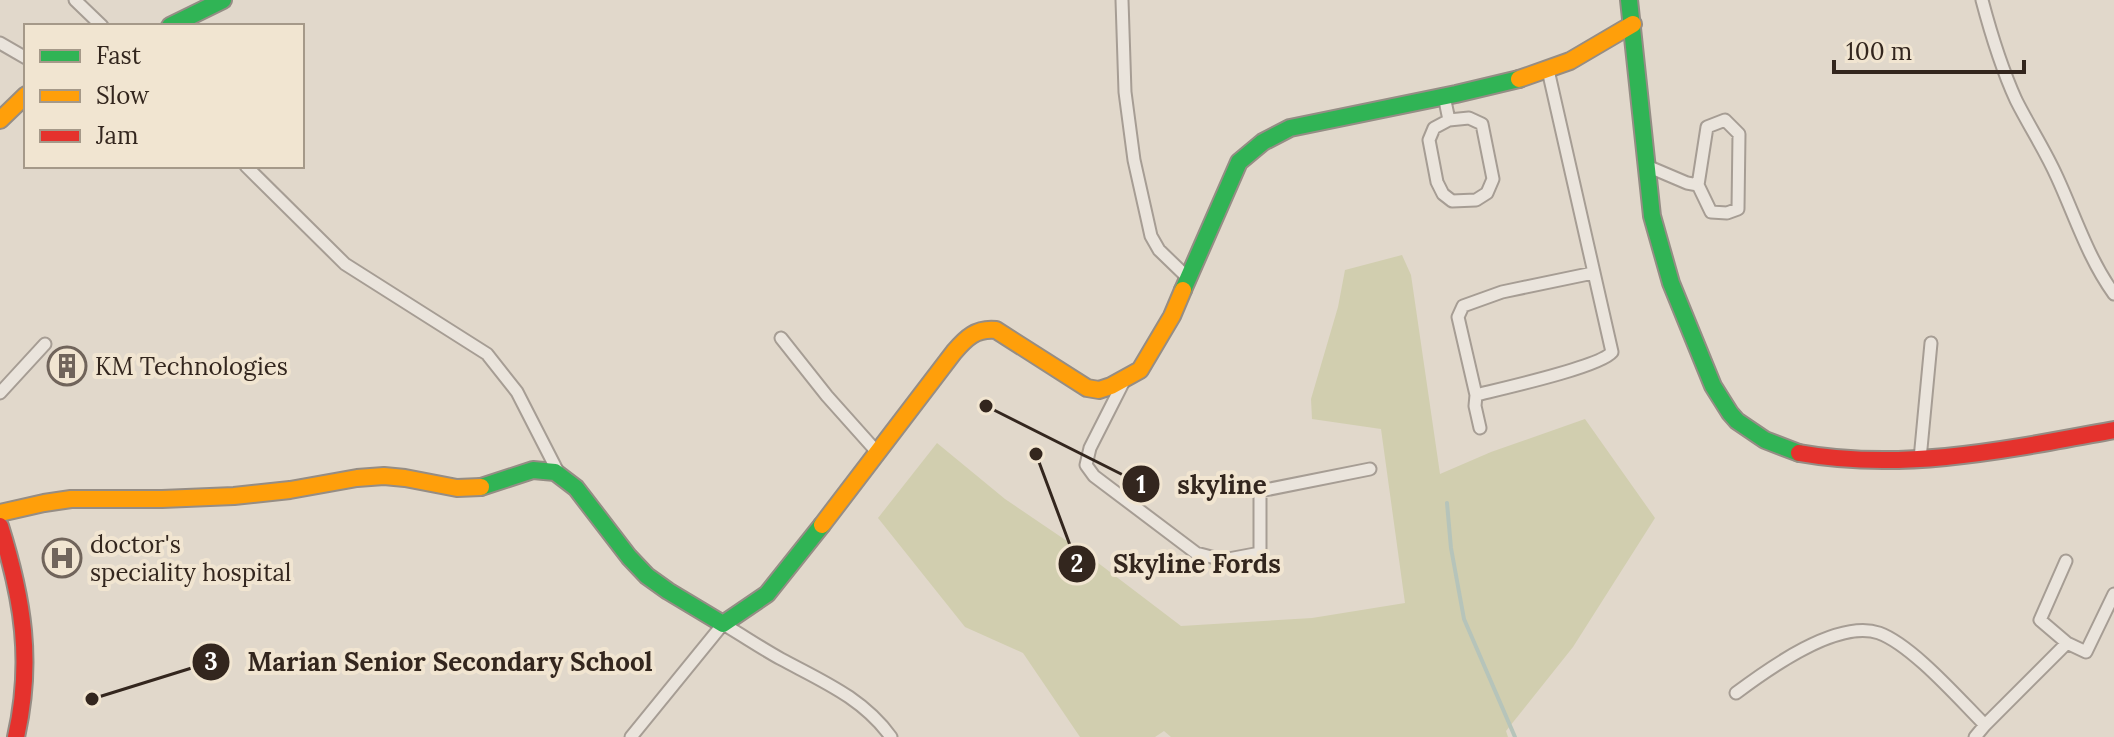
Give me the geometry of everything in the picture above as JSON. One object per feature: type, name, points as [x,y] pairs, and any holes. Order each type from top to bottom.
[{"type":"main road","points":[[174,24],[223,0]]},
{"type":"main road","points":[[1629,0],[1652,216],[1658,245],[1720,402],[1753,434],[1792,451],[1832,458],[1874,460],[1970,454],[2114,430]]},
{"type":"main road","points":[[0,513],[72,499],[164,499],[275,492],[384,476],[478,489],[546,469],[559,474],[583,498],[637,566],[663,590],[723,624],[767,594],[964,341],[984,328],[996,330],[1087,388],[1099,390],[1140,370],[1172,316],[1239,162],[1272,135],[1290,128],[1444,96],[1548,70],[1592,50],[1633,24]]},
{"type":"main road","points":[[0,120],[24,97]]},
{"type":"main road","points":[[0,526],[19,594],[26,647],[25,695],[16,737]]},
{"type":"street","points":[[75,0],[100,24]]},
{"type":"street","points":[[1122,0],[1125,92],[1134,160],[1151,236],[1159,250],[1188,278]]},
{"type":"street","points":[[1982,0],[2000,62],[2016,99],[2051,165],[2088,250],[2114,294]]},
{"type":"street","points":[[0,43],[24,57]]},
{"type":"street","points":[[1476,395],[1573,370],[1608,357],[1612,352],[1548,70]]},
{"type":"street","points":[[1444,96],[1449,120]]},
{"type":"street","points":[[1469,118],[1482,124],[1493,179],[1487,193],[1476,200],[1452,201],[1443,194],[1437,182],[1429,140],[1434,128],[1449,120],[1469,118]]},
{"type":"street","points":[[1725,120],[1739,134],[1738,209],[1727,213],[1711,212],[1698,185],[1707,127],[1725,120]]},
{"type":"street","points":[[1647,166],[1698,185]]},
{"type":"street","points":[[248,168],[345,264],[487,354],[517,392],[559,474]]},
{"type":"street","points":[[1480,428],[1476,395],[1458,317],[1463,306],[1502,292],[1593,273]]},
{"type":"street","points":[[781,338],[877,452]]},
{"type":"street","points":[[1920,459],[1931,343]]},
{"type":"street","points":[[0,393],[45,344]]},
{"type":"street","points":[[1125,379],[1090,448],[1086,465],[1094,476],[1196,553],[1223,560],[1260,553],[1260,491],[1370,469]]},
{"type":"street","points":[[2066,561],[2040,620],[2067,643],[2086,652],[2114,594]]},
{"type":"street","points":[[631,737],[723,624],[852,698],[869,711],[891,737]]},
{"type":"street","points":[[1736,693],[1772,666],[1818,642],[1857,631],[1877,632],[1899,643],[1985,725]]},
{"type":"street","points":[[1975,737],[2067,643]]},
{"type":"shaded area","points":[[1402,255],[1411,275],[1440,474],[1491,452],[1585,419],[1655,518],[1573,647],[1506,731],[1508,737],[1171,737],[1164,731],[1155,737],[1080,737],[1023,653],[965,627],[878,518],[937,443],[1005,499],[1089,556],[1181,626],[1312,618],[1405,603],[1381,429],[1312,419],[1311,399],[1338,307],[1345,270]]},
{"type":"waterway","points":[[1447,503],[1451,548],[1464,619],[1515,737]]},
{"type":"traffic: fast","points":[[174,24],[223,0]]},
{"type":"traffic: fast","points":[[1629,0],[1652,216],[1671,283],[1713,386],[1730,413],[1765,440],[1799,453]]},
{"type":"traffic: fast","points":[[1183,290],[1239,162],[1263,142],[1290,128],[1519,79]]},
{"type":"traffic: fast","points":[[481,487],[533,470],[555,472],[576,488],[647,576],[723,624],[767,594],[822,525]]},
{"type":"traffic: slow","points":[[1519,79],[1570,61],[1633,24]]},
{"type":"traffic: slow","points":[[0,120],[24,97]]},
{"type":"traffic: slow","points":[[822,525],[954,352],[972,335],[996,330],[1087,388],[1099,390],[1140,370],[1172,316],[1183,290]]},
{"type":"traffic: slow","points":[[0,513],[71,499],[234,496],[384,476],[457,488],[481,487]]},
{"type":"traffic: jam","points":[[1799,453],[1838,458],[1918,459],[1997,451],[2114,430]]},
{"type":"traffic: jam","points":[[0,526],[15,579],[23,631],[24,683],[16,737]]},
{"type":"place","name":"KM Technologies","points":[[67,366]]},
{"type":"place","name":"skyline","points":[[986,406]]},
{"type":"place","name":"Skyline Fords","points":[[1036,454]]},
{"type":"place","name":"doctor's speciality hospital","points":[[62,558]]},
{"type":"place","name":"Marian Senior Secondary School","points":[[92,699]]}]
